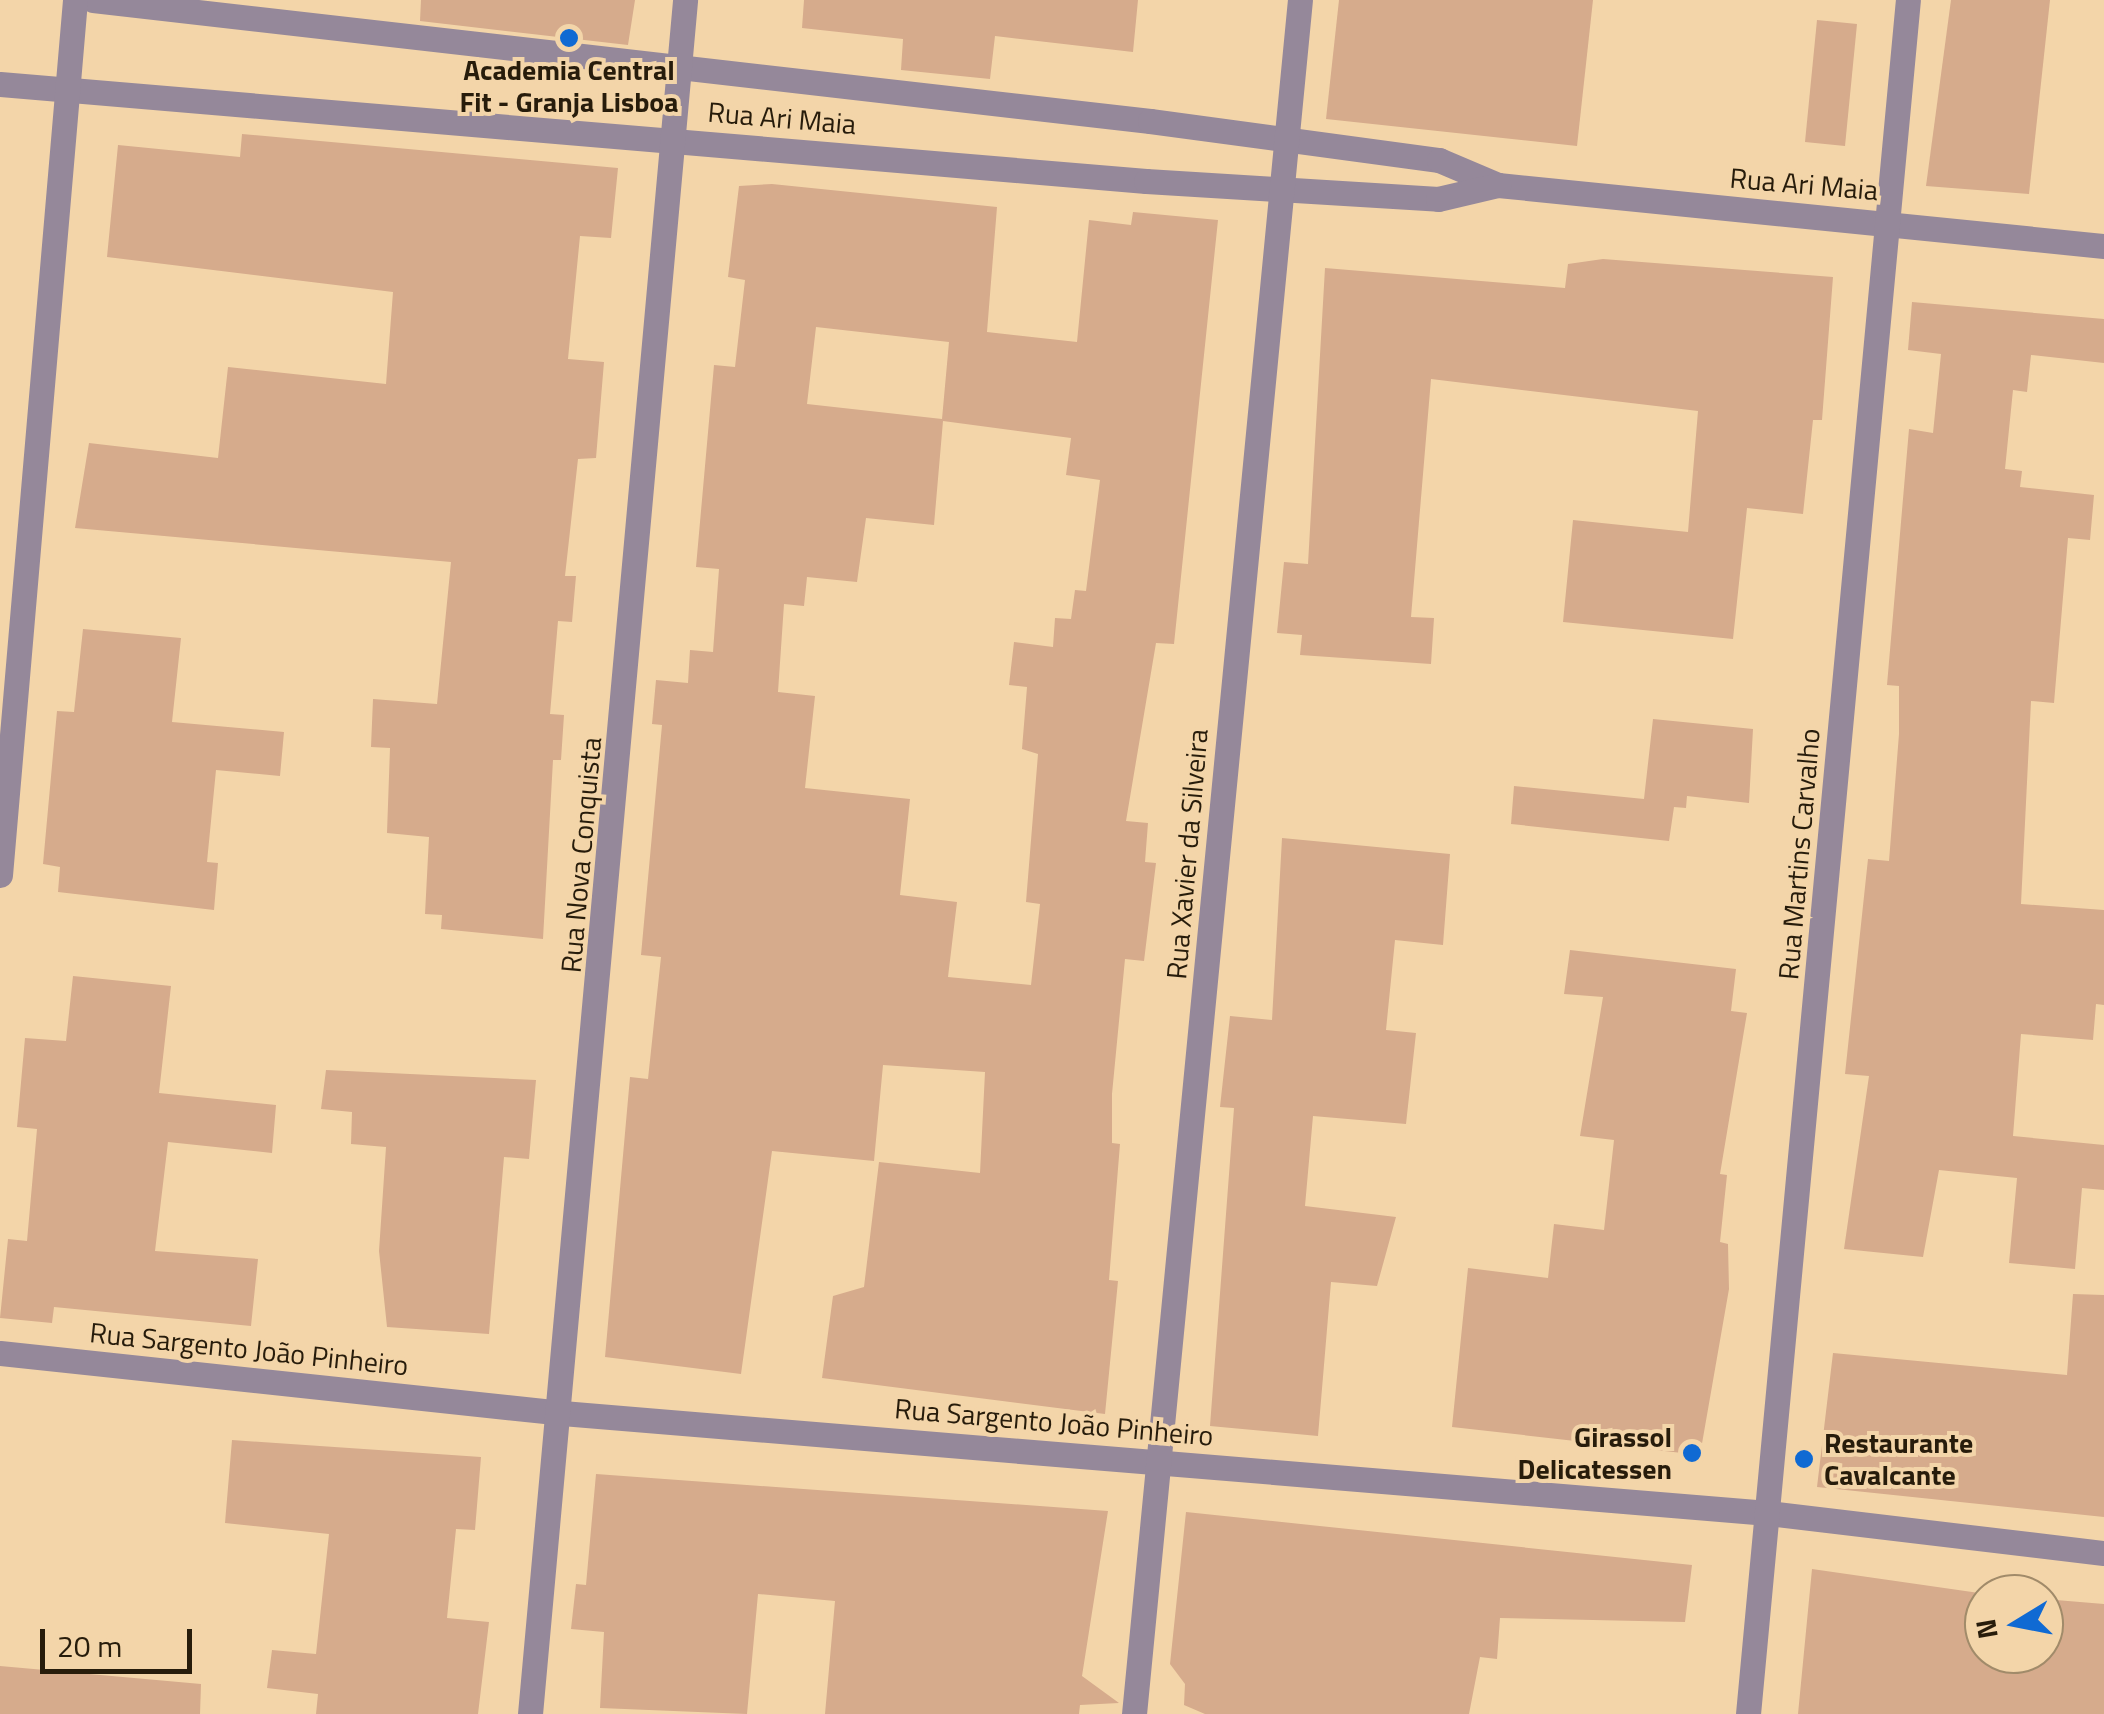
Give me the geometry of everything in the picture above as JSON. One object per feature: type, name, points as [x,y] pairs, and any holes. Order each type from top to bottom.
[{"type":"street","points":[[0,875],[74,0]]},
{"type":"street","name":"Rua Ari Maia","points":[[93,0],[678,66],[1439,160],[1498,185],[2104,246]]},
{"type":"street","name":"Rua Nova Conquista","points":[[530,1714],[562,1413],[685,0]]},
{"type":"street","name":"Rua Xavier da Silveira","points":[[1134,1714],[1300,0]]},
{"type":"street","name":"Rua Martins Carvalho","points":[[1748,1714],[1908,0]]},
{"type":"street","name":"Rua Ari Maia","points":[[0,84],[1438,199],[1498,185]]},
{"type":"street","name":"Rua Sargento João Pinheiro","points":[[0,1353],[562,1413],[1768,1512],[2104,1553]]},
{"type":"building","name":"Academia Central Fit - Granja Lisboa","points":[[421,0],[635,0],[628,45],[420,21]]},
{"type":"building","points":[[804,0],[1138,0],[1133,52],[995,36],[990,79],[901,70],[903,39],[802,28]]},
{"type":"building","points":[[1339,0],[1593,0],[1577,146],[1326,119]]},
{"type":"building","points":[[1951,0],[2050,0],[2029,194],[1926,186]]},
{"type":"building","points":[[1817,20],[1857,24],[1845,146],[1805,142]]},
{"type":"building","points":[[242,134],[618,168],[611,238],[580,236],[568,359],[604,362],[596,458],[578,459],[565,576],[576,576],[572,622],[558,621],[550,714],[564,715],[561,760],[553,760],[543,939],[441,929],[442,915],[425,914],[429,837],[387,833],[390,748],[371,747],[373,699],[437,704],[451,562],[75,528],[89,443],[218,458],[228,367],[386,384],[393,292],[107,257],[118,145],[240,157]]},
{"type":"building","points":[[772,184],[997,207],[987,332],[1077,342],[1089,220],[1131,225],[1133,212],[1218,220],[1174,644],[1156,643],[1126,821],[1148,823],[1145,862],[1156,863],[1144,961],[1125,959],[1112,1094],[1112,1143],[1120,1144],[1109,1280],[1118,1281],[1105,1414],[822,1378],[833,1296],[864,1287],[879,1162],[980,1173],[985,1072],[883,1065],[874,1161],[772,1151],[741,1374],[605,1357],[630,1077],[648,1079],[661,957],[641,955],[662,725],[652,724],[656,680],[688,683],[690,650],[713,652],[719,569],[696,567],[714,365],[735,367],[745,280],[728,277],[739,186]],"holes":[[[816,327],[949,342],[942,419],[807,404]],[[943,421],[1071,438],[1066,475],[1100,480],[1086,591],[1075,590],[1071,619],[1055,618],[1053,647],[1014,642],[1009,685],[1027,687],[1022,749],[1038,754],[1026,902],[1040,904],[1031,985],[948,977],[957,902],[900,895],[910,799],[805,788],[815,696],[778,692],[784,604],[804,606],[807,577],[857,582],[866,518],[934,525]]]},
{"type":"building","points":[[1603,259],[1833,277],[1822,420],[1813,420],[1803,514],[1747,508],[1733,639],[1563,622],[1573,520],[1688,532],[1698,411],[1431,379],[1411,617],[1434,618],[1431,664],[1300,655],[1302,635],[1277,633],[1284,562],[1308,564],[1325,268],[1565,288],[1568,264]]},
{"type":"building","points":[[1912,302],[2104,319],[2104,363],[2031,355],[2027,392],[2013,390],[2005,469],[2022,471],[2020,487],[2094,495],[2090,540],[2068,538],[2054,703],[2031,701],[2021,904],[2104,910],[2104,1005],[2096,1004],[2093,1040],[2021,1034],[2013,1136],[2104,1145],[2104,1190],[2082,1188],[2075,1269],[2009,1263],[2017,1178],[1939,1170],[1923,1257],[1844,1249],[1869,1076],[1845,1074],[1868,859],[1889,861],[1899,686],[1887,685],[1909,429],[1933,433],[1941,354],[1908,350]]},
{"type":"building","points":[[83,629],[181,638],[172,722],[284,732],[280,776],[216,770],[207,862],[218,863],[214,910],[58,892],[60,867],[43,864],[57,711],[74,712]]},
{"type":"building","points":[[1653,719],[1753,729],[1749,803],[1687,796],[1686,808],[1674,807],[1669,841],[1511,824],[1514,786],[1644,799]]},
{"type":"building","points":[[1282,838],[1450,854],[1443,945],[1395,940],[1386,1030],[1416,1033],[1406,1124],[1313,1116],[1305,1206],[1396,1217],[1377,1286],[1331,1282],[1318,1436],[1210,1426],[1234,1108],[1220,1107],[1230,1016],[1272,1020]]},
{"type":"building","points":[[1570,950],[1736,969],[1731,1011],[1747,1013],[1720,1174],[1727,1175],[1720,1242],[1728,1244],[1729,1289],[1700,1455],[1452,1427],[1468,1268],[1548,1278],[1554,1224],[1604,1230],[1614,1140],[1580,1136],[1603,997],[1564,994]]},
{"type":"building","points":[[73,976],[171,986],[159,1093],[276,1105],[272,1153],[168,1142],[155,1251],[258,1259],[251,1326],[54,1307],[52,1323],[0,1318],[8,1239],[27,1241],[37,1129],[17,1127],[25,1038],[66,1041]]},
{"type":"building","points":[[326,1070],[536,1080],[529,1159],[504,1157],[489,1334],[387,1327],[379,1251],[386,1147],[351,1144],[352,1112],[321,1109]]},
{"type":"building","points":[[2073,1294],[2104,1295],[2104,1517],[1817,1487],[1833,1353],[2067,1375]]},
{"type":"building","points":[[232,1440],[481,1457],[475,1530],[456,1529],[447,1618],[489,1622],[478,1714],[316,1714],[318,1694],[267,1688],[272,1650],[316,1654],[329,1534],[225,1523]]},
{"type":"building","points":[[596,1474],[1108,1511],[1082,1676],[1119,1703],[1080,1705],[1079,1714],[825,1714],[835,1601],[758,1594],[747,1714],[600,1708],[604,1632],[571,1629],[576,1584],[586,1585]]},
{"type":"building","points":[[1186,1512],[1692,1565],[1685,1622],[1500,1618],[1497,1659],[1480,1657],[1469,1714],[1205,1714],[1184,1705],[1185,1684],[1170,1664]]},
{"type":"building","points":[[1812,1569],[1964,1591],[1964,1674],[2064,1674],[2064,1601],[2104,1604],[2104,1714],[1798,1714]]},
{"type":"building","points":[[0,1666],[201,1684],[200,1714],[0,1714]]},
{"type":"place","name":"Academia Central Fit - Granja Lisboa","points":[[569,38]]},
{"type":"place","name":"Girassol Delicatessen","points":[[1692,1453]]},
{"type":"place","name":"Restaurante Cavalcante","points":[[1804,1459]]}]
